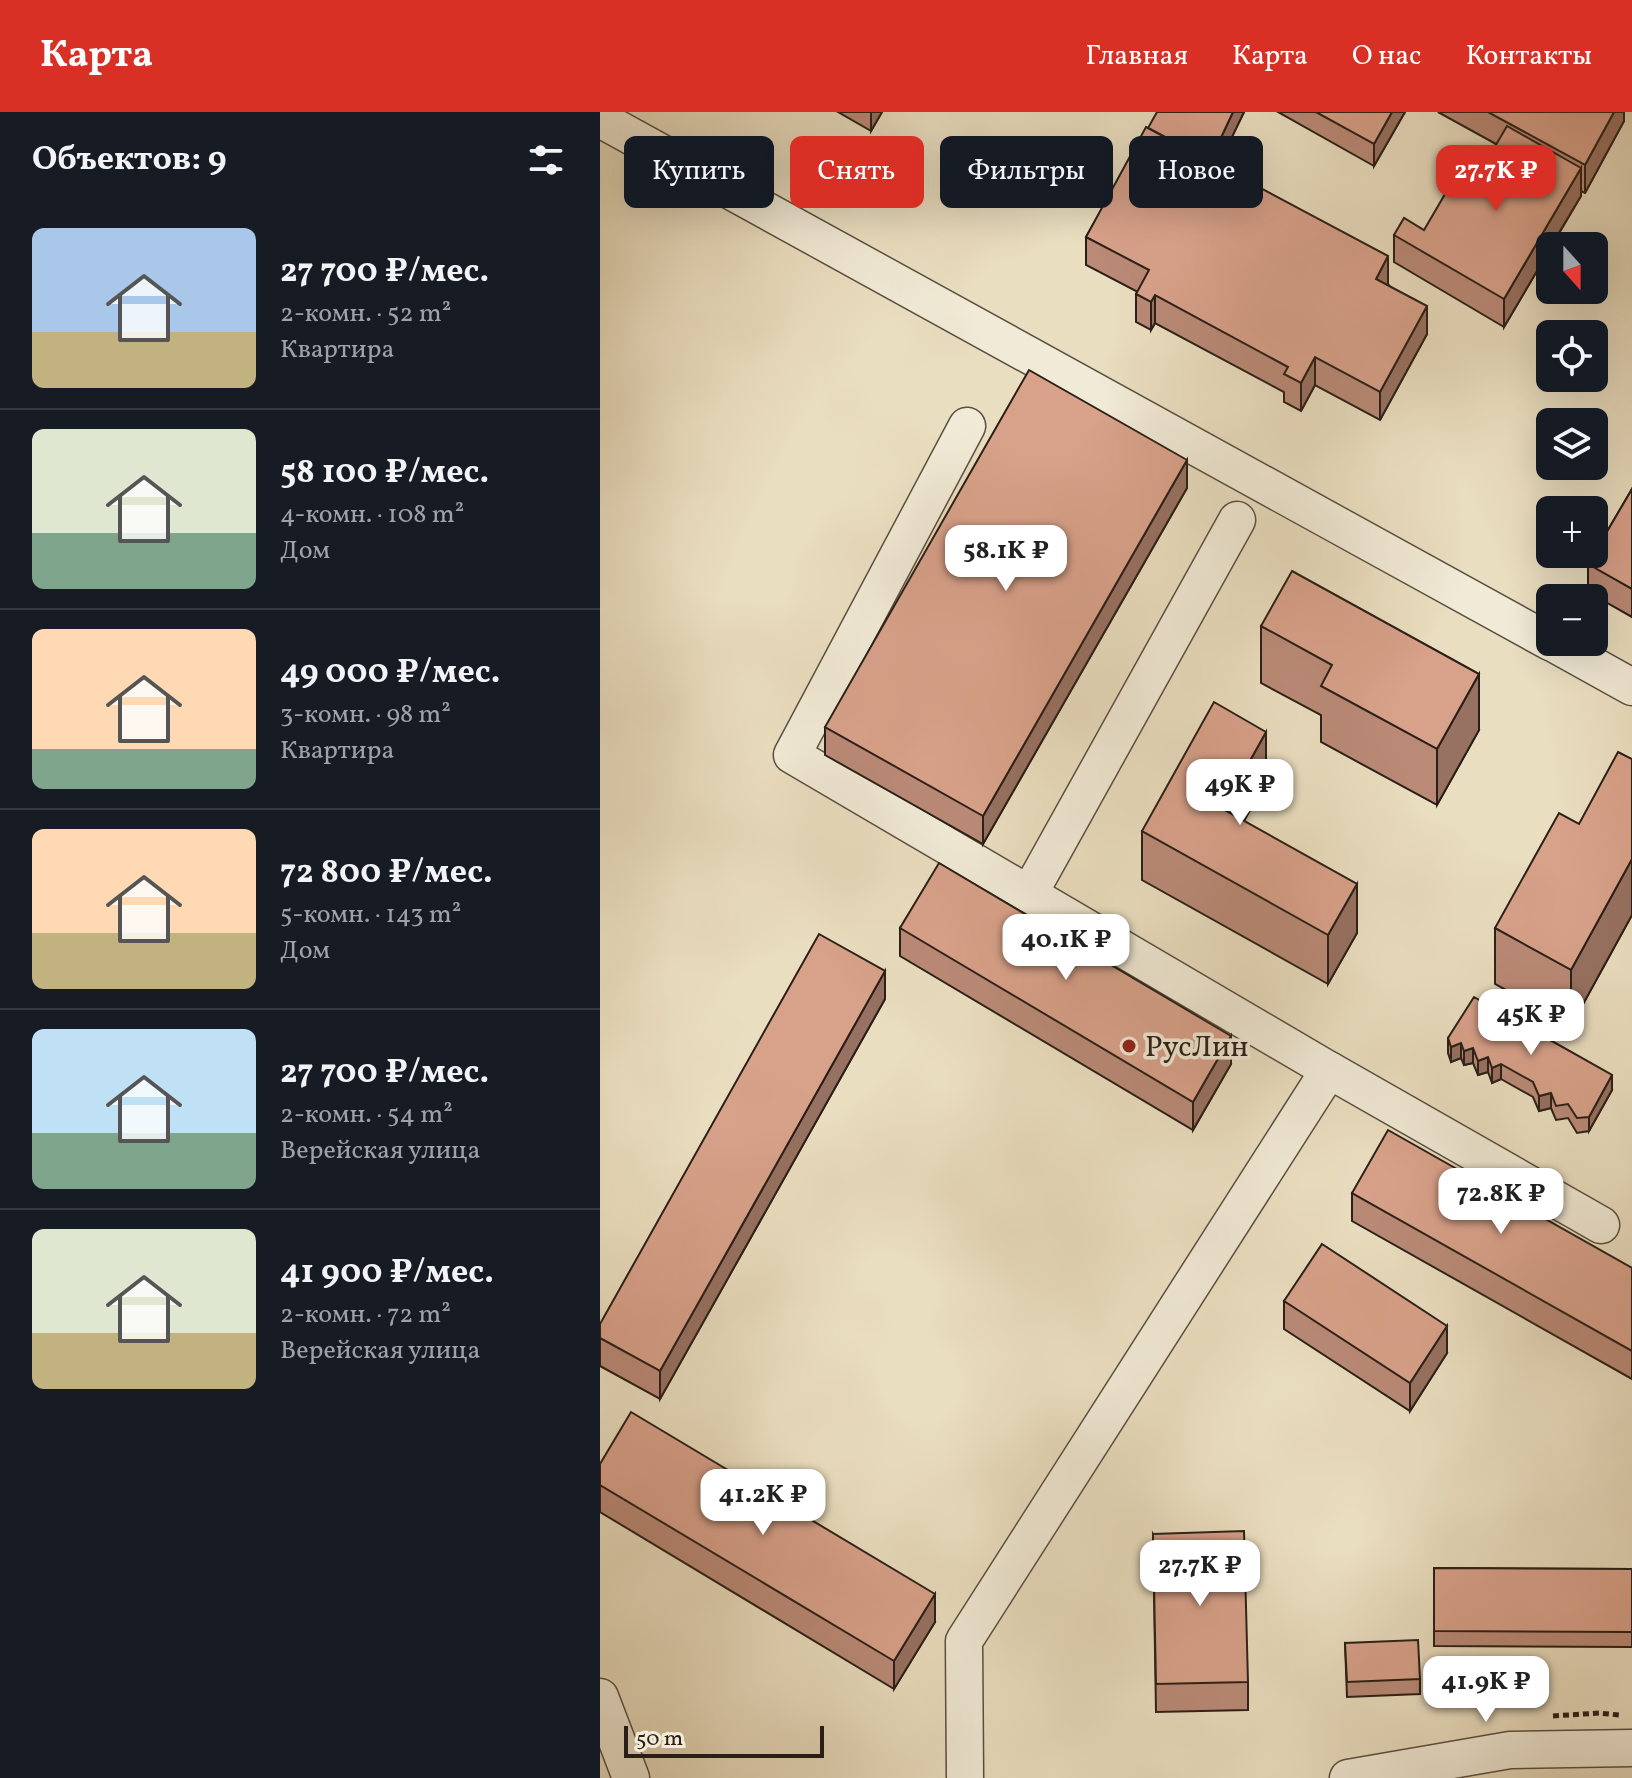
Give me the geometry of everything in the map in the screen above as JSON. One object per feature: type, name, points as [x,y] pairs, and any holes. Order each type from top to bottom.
[{"type":"street","points":[[600,119],[1536,634]]},
{"type":"street","points":[[967,426],[792,755],[1329,1070],[1601,1225]]},
{"type":"street","points":[[1029,894],[1237,520]]},
{"type":"street","points":[[1576,656],[1632,687]]},
{"type":"street","points":[[965,1778],[964,1641],[1329,1070]]},
{"type":"street","points":[[600,1697],[631,1778]]},
{"type":"street","points":[[1348,1778],[1510,1750],[1632,1748]]},
{"type":"building","points":[[1157,112],[1233,112],[1222,136],[1163,136],[1148,128]]},
{"type":"building","points":[[1316,112],[1392,112],[1374,144]]},
{"type":"building","points":[[1488,112],[1614,112],[1585,165]]},
{"type":"building","points":[[1507,126],[1581,168],[1543,232],[1536,232],[1536,245],[1504,299],[1394,235],[1404,218],[1424,230],[1455,177],[1471,187]]},
{"type":"building","points":[[1146,127],[1163,136],[1141,136]]},
{"type":"building","points":[[1129,158],[1129,208],[1263,208],[1263,189],[1388,256],[1376,279],[1427,306],[1380,392],[1315,357],[1301,383],[1284,374],[1288,367],[1155,295],[1151,302],[1136,294],[1149,270],[1086,237],[1102,208],[1113,208],[1113,188]]},
{"type":"building","points":[[1029,370],[1187,460],[983,816],[825,727]]},
{"type":"building","points":[[1632,489],[1632,589],[1595,568],[1608,568],[1608,530]]},
{"type":"building","points":[[1292,571],[1479,674],[1437,749],[1321,686],[1332,665],[1261,626]]},
{"type":"building","points":[[1214,702],[1266,732],[1223,809],[1357,884],[1328,935],[1142,831]]},
{"type":"building","points":[[1618,752],[1632,759],[1632,859],[1571,970],[1495,928],[1559,813],[1579,824]]},
{"type":"building","points":[[939,863],[1231,1036],[1193,1102],[900,928]]},
{"type":"building","points":[[819,934],[885,971],[660,1371],[600,1338],[600,1324]]},
{"type":"building","points":[[1474,997],[1612,1075],[1589,1117],[1577,1118],[1568,1104],[1556,1106],[1551,1093],[1539,1096],[1533,1082],[1501,1064],[1492,1068],[1488,1057],[1478,1061],[1473,1048],[1464,1051],[1461,1043],[1451,1047],[1448,1038]]},
{"type":"building","points":[[1388,1130],[1632,1268],[1632,1351],[1352,1193]]},
{"type":"building","points":[[1322,1244],[1447,1326],[1410,1383],[1284,1301]]},
{"type":"building","points":[[631,1412],[935,1594],[894,1661],[600,1485],[600,1464]]},
{"type":"building","points":[[1244,1531],[1248,1682],[1156,1684],[1153,1534]]},
{"type":"building","points":[[1434,1568],[1632,1569],[1632,1632],[1434,1631]]},
{"type":"building","points":[[1418,1640],[1420,1679],[1347,1682],[1345,1643]]},
{"type":"place","name":"РусЛин","points":[[1129,1046]]}]
